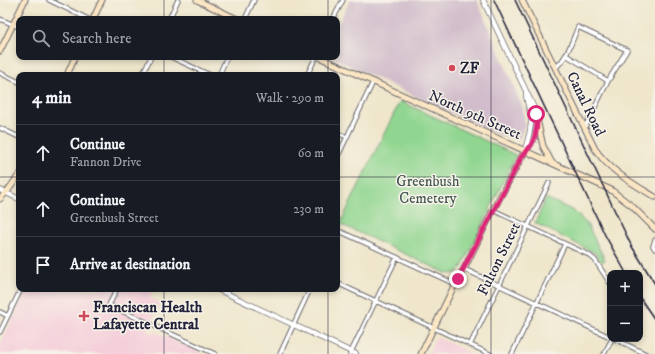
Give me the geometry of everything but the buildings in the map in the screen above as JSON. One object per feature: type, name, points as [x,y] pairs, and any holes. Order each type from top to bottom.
[{"type":"main road","points":[[17,16],[25,0]]},
{"type":"main road","points":[[94,16],[102,0]]},
{"type":"main road","points":[[197,0],[231,16]]},
{"type":"main road","name":"Canal Road","points":[[522,0],[595,149],[608,165],[625,179],[655,197]]},
{"type":"main road","points":[[0,51],[16,18]]},
{"type":"main road","points":[[68,72],[74,60]]},
{"type":"main road","name":"North 9th Street","points":[[324,60],[610,190],[632,206],[655,229]]},
{"type":"main road","points":[[537,119],[543,146],[552,163]]},
{"type":"main road","points":[[421,354],[493,210],[526,151]]},
{"type":"main road","points":[[0,199],[16,179]]},
{"type":"street","points":[[49,0],[82,16]]},
{"type":"street","points":[[170,16],[178,0]]},
{"type":"street","points":[[246,16],[254,0]]},
{"type":"street","points":[[335,16],[343,0]]},
{"type":"street","points":[[484,0],[534,108],[537,119],[535,132],[532,142],[526,151]]},
{"type":"street","points":[[0,18],[16,26]]},
{"type":"street","points":[[555,68],[566,55],[578,27],[627,50],[608,81],[584,128]]},
{"type":"street","points":[[566,55],[608,81]]},
{"type":"street","points":[[144,72],[150,60]]},
{"type":"street","points":[[178,60],[204,72]]},
{"type":"street","points":[[220,72],[226,60]]},
{"type":"street","points":[[309,72],[315,60]]},
{"type":"street","points":[[0,73],[16,81]]},
{"type":"street","points":[[340,152],[373,82]]},
{"type":"street","points":[[526,92],[526,99],[529,106],[532,126],[526,151]]},
{"type":"street","points":[[0,128],[16,136]]},
{"type":"street","points":[[340,134],[347,137]]},
{"type":"street","name":"Fulton Street","points":[[470,345],[549,183]]},
{"type":"street","points":[[0,190],[16,198]]},
{"type":"street","points":[[493,210],[590,255],[607,278]]},
{"type":"street","points":[[340,232],[455,284]]},
{"type":"street","points":[[655,240],[653,246],[655,249]]},
{"type":"street","points":[[512,354],[565,244]]},
{"type":"street","points":[[223,292],[352,353],[397,257]]},
{"type":"street","points":[[464,269],[607,336]]},
{"type":"street","points":[[340,284],[490,354]]},
{"type":"street","points":[[0,332],[20,292]]},
{"type":"street","points":[[116,292],[109,305],[215,354]]},
{"type":"street","points":[[280,354],[309,292]]},
{"type":"street","points":[[0,312],[8,316]]},
{"type":"street","points":[[604,354],[610,342]]},
{"type":"street","points":[[620,342],[646,354]]},
{"type":"shaded area","points":[[350,0],[477,0],[523,108],[525,124],[520,138],[518,139],[494,133],[337,60],[340,60],[340,21]]},
{"type":"shaded area","name":"Franciscan Health Lafayette Central","points":[[26,292],[153,292],[150,298],[160,303],[147,330],[152,333],[156,332],[203,354],[0,354],[0,345]]},
{"type":"shaded area","points":[[436,337],[473,354],[428,354]]},
{"type":"green space","name":"Greenbush Cemetery","points":[[400,101],[516,155],[462,267],[456,273],[446,273],[340,224]]},
{"type":"green space","points":[[546,198],[574,211],[587,224],[605,260],[601,262],[595,253],[535,223]]},
{"type":"railway","points":[[494,0],[605,235],[624,270]]},
{"type":"railway","points":[[515,0],[631,245],[655,284]]},
{"type":"railway","points":[[643,302],[655,320]]},
{"type":"place","name":"ZF","points":[[452,68]]},
{"type":"place","name":"Franciscan Health Lafayette Central","points":[[84,316]]},
{"type":"route","points":[[458,279],[521,158],[532,142],[537,119],[536,114]]}]
